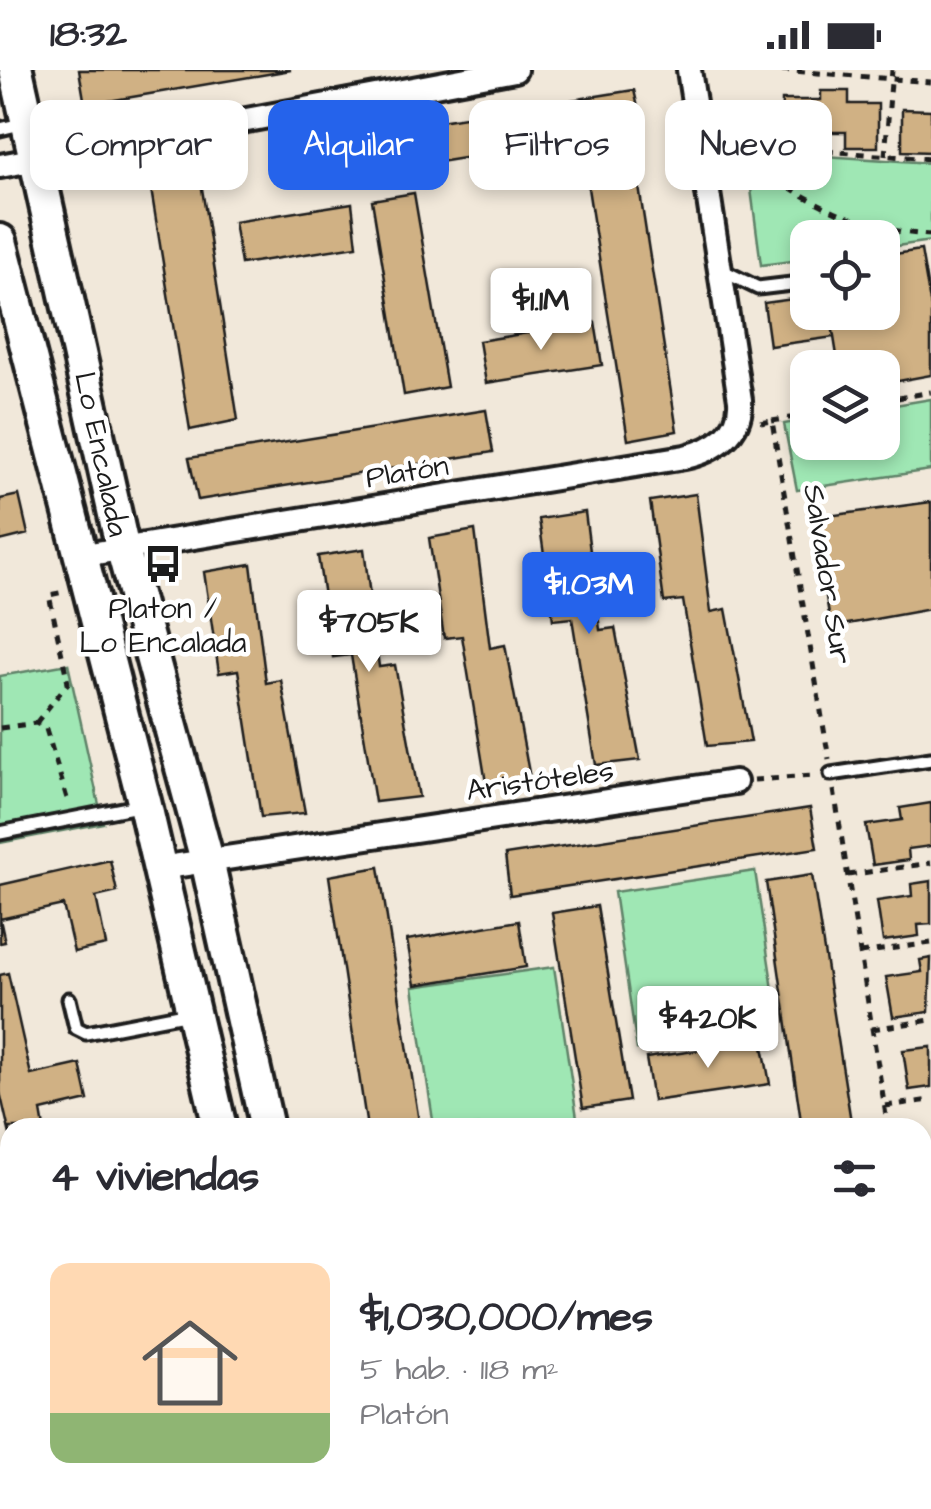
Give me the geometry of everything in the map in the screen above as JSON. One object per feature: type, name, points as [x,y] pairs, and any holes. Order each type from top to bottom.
[{"type":"street","name":"Lo Encalada","points":[[16,70],[14,126],[30,149]]},
{"type":"street","points":[[248,120],[516,70]]},
{"type":"street","points":[[689,70],[693,100]]},
{"type":"street","points":[[0,166],[30,160]]},
{"type":"street","name":"Lo Encalada","points":[[44,190],[122,546],[206,860],[265,1118]]},
{"type":"street","points":[[706,190],[740,400],[736,426]]},
{"type":"street","name":"Lo Encalada","points":[[0,241],[145,805],[214,1118]]},
{"type":"street","name":"Platón","points":[[78,556],[685,457],[709,448],[736,426]]},
{"type":"street","name":"Aristóteles","points":[[160,868],[735,782]]},
{"type":"lane","points":[[719,269],[758,288],[790,284]]},
{"type":"lane","points":[[831,774],[931,760]]},
{"type":"lane","points":[[0,833],[145,805]]},
{"type":"lane","points":[[69,999],[76,1028],[86,1032],[193,1012]]},
{"type":"path","points":[[782,70],[931,82]]},
{"type":"path","points":[[885,156],[892,70]]},
{"type":"path","points":[[832,152],[931,160]]},
{"type":"path","points":[[789,190],[881,230],[931,235]]},
{"type":"path","points":[[900,398],[931,392]]},
{"type":"path","points":[[736,426],[790,418]]},
{"type":"path","name":"Salvador Sur","points":[[772,421],[887,1118]]},
{"type":"path","points":[[36,723],[68,684],[49,595],[87,589]]},
{"type":"path","points":[[0,728],[36,723],[46,729],[73,817]]},
{"type":"path","points":[[735,782],[831,774]]},
{"type":"path","points":[[848,876],[931,863]]},
{"type":"path","points":[[860,953],[931,943]]},
{"type":"path","points":[[872,1029],[931,1020]]},
{"type":"path","points":[[885,1106],[931,1100]]},
{"type":"green space","points":[[832,157],[931,163],[931,241],[900,246],[900,220],[790,220],[790,261],[761,265],[751,190],[832,190]]},
{"type":"green space","points":[[931,399],[931,470],[797,490],[791,460],[900,460],[900,404]]},
{"type":"green space","points":[[790,423],[790,454],[784,424]]},
{"type":"green space","points":[[68,664],[103,823],[0,843],[0,676]]},
{"type":"green space","points":[[755,871],[779,1029],[637,1049],[614,892]]},
{"type":"green space","points":[[554,967],[577,1118],[433,1118],[413,987]]},
{"type":"building","points":[[79,70],[291,70],[114,100],[84,100]]},
{"type":"building","points":[[634,90],[636,100],[572,100]]},
{"type":"building","points":[[821,91],[849,91],[849,104],[878,104],[878,147],[846,147],[846,132],[832,132],[832,100],[821,100]]},
{"type":"building","points":[[902,109],[931,110],[931,152],[902,151]]},
{"type":"building","points":[[469,116],[469,157],[449,160],[449,120]]},
{"type":"building","points":[[151,190],[202,190],[238,420],[190,430]]},
{"type":"building","points":[[588,190],[640,190],[677,431],[628,440]]},
{"type":"building","points":[[414,193],[447,387],[404,395],[372,200]]},
{"type":"building","points":[[352,203],[357,246],[241,264],[234,222]]},
{"type":"building","points":[[921,250],[931,308],[931,375],[900,381],[900,350],[836,350],[833,330],[900,330],[900,253]]},
{"type":"building","points":[[790,299],[790,330],[833,330],[834,337],[770,346],[764,303]]},
{"type":"building","points":[[595,322],[602,365],[486,383],[479,341]]},
{"type":"building","points":[[486,410],[493,452],[198,500],[189,458]]},
{"type":"building","points":[[696,494],[711,612],[726,609],[751,742],[707,746],[683,600],[664,602],[650,501]]},
{"type":"building","points":[[19,495],[28,534],[0,541],[0,499]]},
{"type":"building","points":[[931,502],[931,609],[831,627],[813,518]]},
{"type":"building","points":[[585,512],[600,630],[615,628],[640,760],[596,765],[572,618],[553,620],[539,519]]},
{"type":"building","points":[[475,530],[490,648],[505,645],[530,778],[486,783],[462,636],[444,638],[429,538]]},
{"type":"building","points":[[364,549],[379,667],[395,665],[419,797],[375,802],[351,655],[333,657],[318,556]]},
{"type":"building","points":[[251,564],[266,683],[281,680],[305,813],[261,817],[238,670],[219,673],[204,572]]},
{"type":"building","points":[[931,803],[931,846],[908,849],[909,860],[873,865],[866,825],[902,820],[900,808]]},
{"type":"building","points":[[810,808],[817,848],[510,895],[505,855]]},
{"type":"building","points":[[110,860],[117,892],[96,897],[106,945],[74,952],[63,905],[0,919],[0,885]]},
{"type":"building","points":[[379,867],[418,1118],[365,1118],[329,876]]},
{"type":"building","points":[[812,875],[850,1118],[801,1118],[766,882]]},
{"type":"building","points":[[931,881],[931,924],[918,925],[919,936],[883,941],[877,901],[912,896],[911,884]]},
{"type":"building","points":[[597,906],[629,1101],[583,1108],[552,913]]},
{"type":"building","points":[[519,921],[526,967],[415,985],[407,940]]},
{"type":"building","points":[[931,958],[929,1012],[893,1017],[886,977],[922,972],[920,960]]},
{"type":"building","points":[[8,973],[31,1075],[80,1064],[88,1100],[41,1111],[42,1118],[6,1118],[0,1092],[0,975]]},
{"type":"building","points":[[762,1041],[770,1084],[653,1101],[646,1058]]},
{"type":"building","points":[[931,1047],[931,1087],[909,1090],[903,1050]]},
{"type":"place","name":"Platon / Lo Encalada","points":[[163,564]]}]
